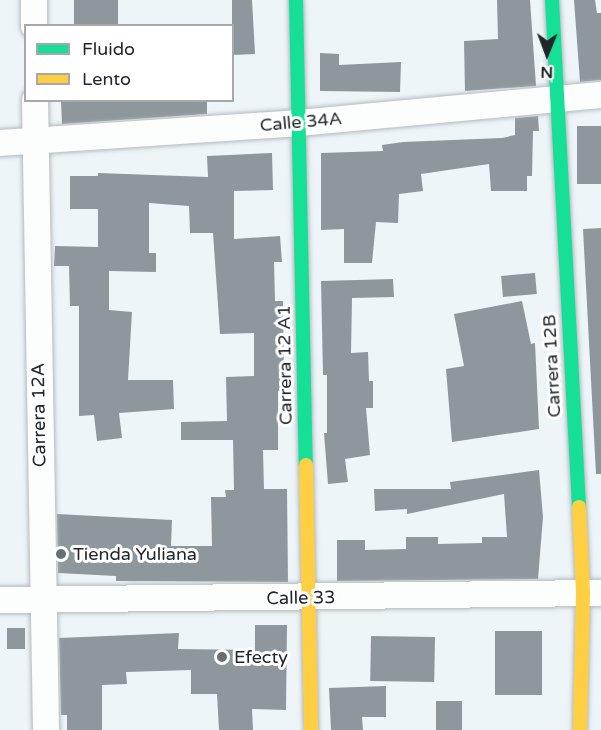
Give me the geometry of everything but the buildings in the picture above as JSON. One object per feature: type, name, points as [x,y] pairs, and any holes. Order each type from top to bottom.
[{"type":"street","points":[[34,0],[34,24]]},
{"type":"street","name":"Carrera 12 A1","points":[[296,0],[311,730]]},
{"type":"street","name":"Carrera 12B","points":[[552,0],[554,100],[592,593],[580,730]]},
{"type":"street","name":"Calle 34A","points":[[0,143],[298,123],[601,95]]},
{"type":"street","name":"Carrera 12A","points":[[35,102],[41,600],[46,730]]},
{"type":"street","name":"Calle 33","points":[[0,600],[592,593]]},
{"type":"traffic: fast","points":[[296,0],[306,465]]},
{"type":"traffic: fast","points":[[552,0],[579,507]]},
{"type":"traffic: slow","points":[[306,465],[311,730]]},
{"type":"traffic: slow","points":[[579,507],[583,593],[580,730]]},
{"type":"place","name":"Tienda Yuliana","points":[[61,554]]},
{"type":"place","name":"Efecty","points":[[222,657]]}]
